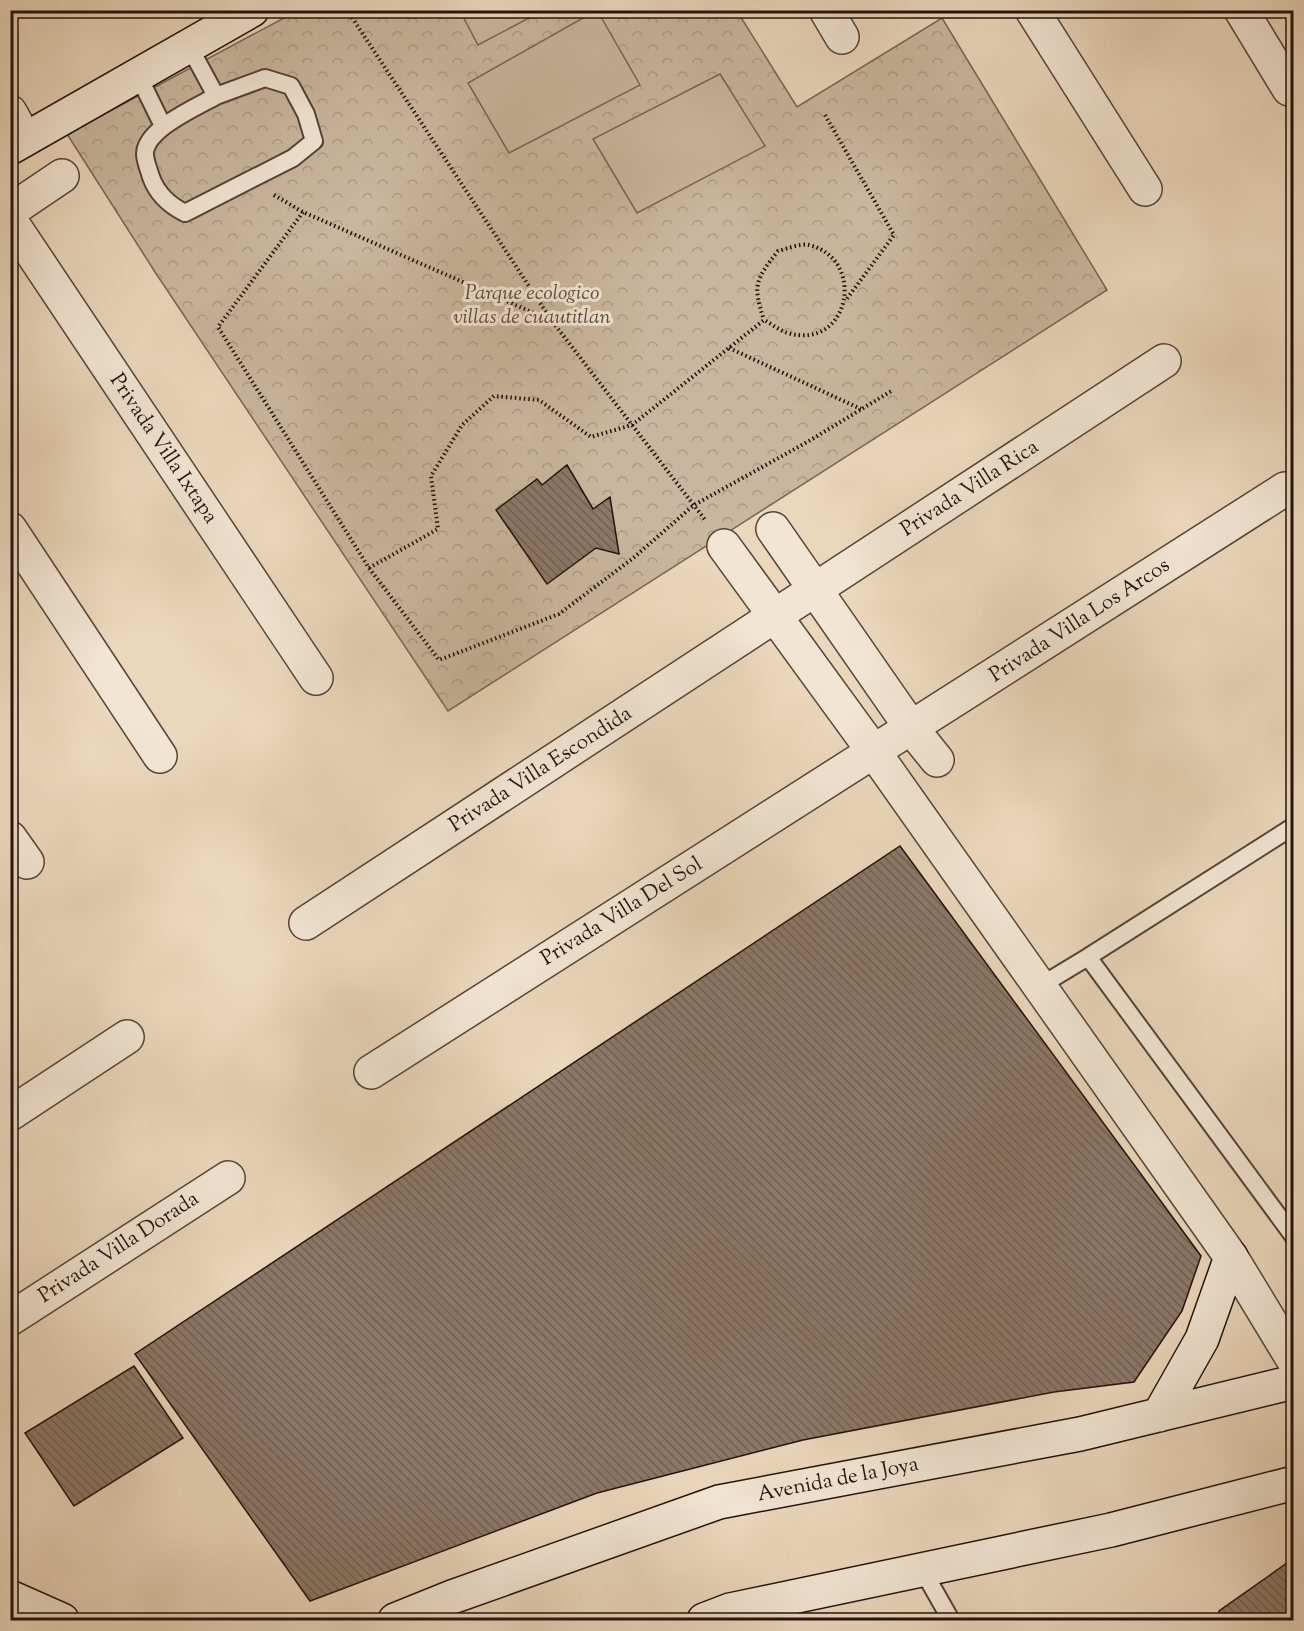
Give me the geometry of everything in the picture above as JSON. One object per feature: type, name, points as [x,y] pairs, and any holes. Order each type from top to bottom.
[{"type":"street","points":[[15,133],[138,75],[252,10]]},
{"type":"street","points":[[1032,10],[1145,189]]},
{"type":"street","points":[[1241,10],[1289,89]]},
{"type":"street","points":[[10,211],[63,176]]},
{"type":"street","name":"Privada Villa Ixtapa","points":[[10,220],[316,678]]},
{"type":"street","name":"Privada Villa Rica","points":[[776,617],[1164,361]]},
{"type":"street","name":"Privada Villa Los Arcos","points":[[874,752],[1285,489]]},
{"type":"street","points":[[10,529],[160,756]]},
{"type":"street","points":[[773,529],[912,729],[937,760]]},
{"type":"street","points":[[724,546],[874,752],[1231,1257],[1293,1361]]},
{"type":"street","name":"Privada Villa Escondida","points":[[306,923],[776,617]]},
{"type":"street","name":"Privada Villa Del Sol","points":[[371,1072],[874,752]]},
{"type":"street","points":[[10,1114],[127,1037]]},
{"type":"street","name":"Privada Villa Dorada","points":[[10,1319],[228,1178]]},
{"type":"street","points":[[1159,1415],[1202,1339],[1231,1257]]},
{"type":"street","name":"Avenida de la Joya","points":[[395,1620],[452,1597],[719,1502],[1080,1434],[1293,1382]]},
{"type":"street","points":[[704,1620],[730,1610],[1111,1530],[1293,1484]]},
{"type":"street","points":[[10,1597],[62,1620]]},
{"type":"street","points":[[428,1620],[452,1597]]},
{"type":"lane","points":[[189,46],[216,96]]},
{"type":"lane","points":[[138,75],[163,126]]},
{"type":"lane","points":[[265,78],[291,86],[306,114],[314,141],[293,158],[185,213],[170,205],[154,185],[144,155],[147,144],[163,126],[216,96],[265,78]]},
{"type":"lane","points":[[1040,986],[1293,826]]},
{"type":"lane","points":[[1088,957],[1293,1237]]},
{"type":"lane","points":[[922,1569],[951,1620]]},
{"type":"path","points":[[347,10],[552,321],[724,546]]},
{"type":"path","points":[[825,115],[894,235],[846,301],[832,327],[810,336],[788,333],[764,320],[757,300],[758,275],[778,251],[808,244],[829,255],[843,273],[846,301]]},
{"type":"path","points":[[252,179],[303,212],[552,321]]},
{"type":"path","points":[[303,212],[218,327],[369,568],[439,660],[559,614],[633,560],[694,505],[893,390]]},
{"type":"path","points":[[369,568],[438,529],[431,477],[462,424],[494,396],[539,400],[591,437],[632,425],[764,320]]},
{"type":"path","points":[[729,348],[862,409]]},
{"type":"green space","points":[[597,10],[640,85],[509,153],[468,83]]},
{"type":"green space","name":"Parque ecologico villas de cuautitlan","points":[[297,11],[737,11],[797,107],[942,18],[1107,290],[448,711],[155,272],[67,134]]},
{"type":"green space","points":[[460,11],[542,11],[478,45]]},
{"type":"green space","points":[[720,74],[765,146],[637,213],[593,139]]},
{"type":"building","points":[[567,465],[593,509],[610,497],[619,554],[596,548],[547,584],[496,510],[537,479],[542,485]]},
{"type":"building","points":[[900,846],[1201,1256],[1182,1311],[1134,1382],[1054,1392],[803,1440],[597,1493],[310,1601],[135,1354]]},
{"type":"building","points":[[134,1366],[183,1438],[74,1506],[25,1433]]},
{"type":"building","points":[[1294,1558],[1294,1620],[1218,1620],[1219,1611]]}]
